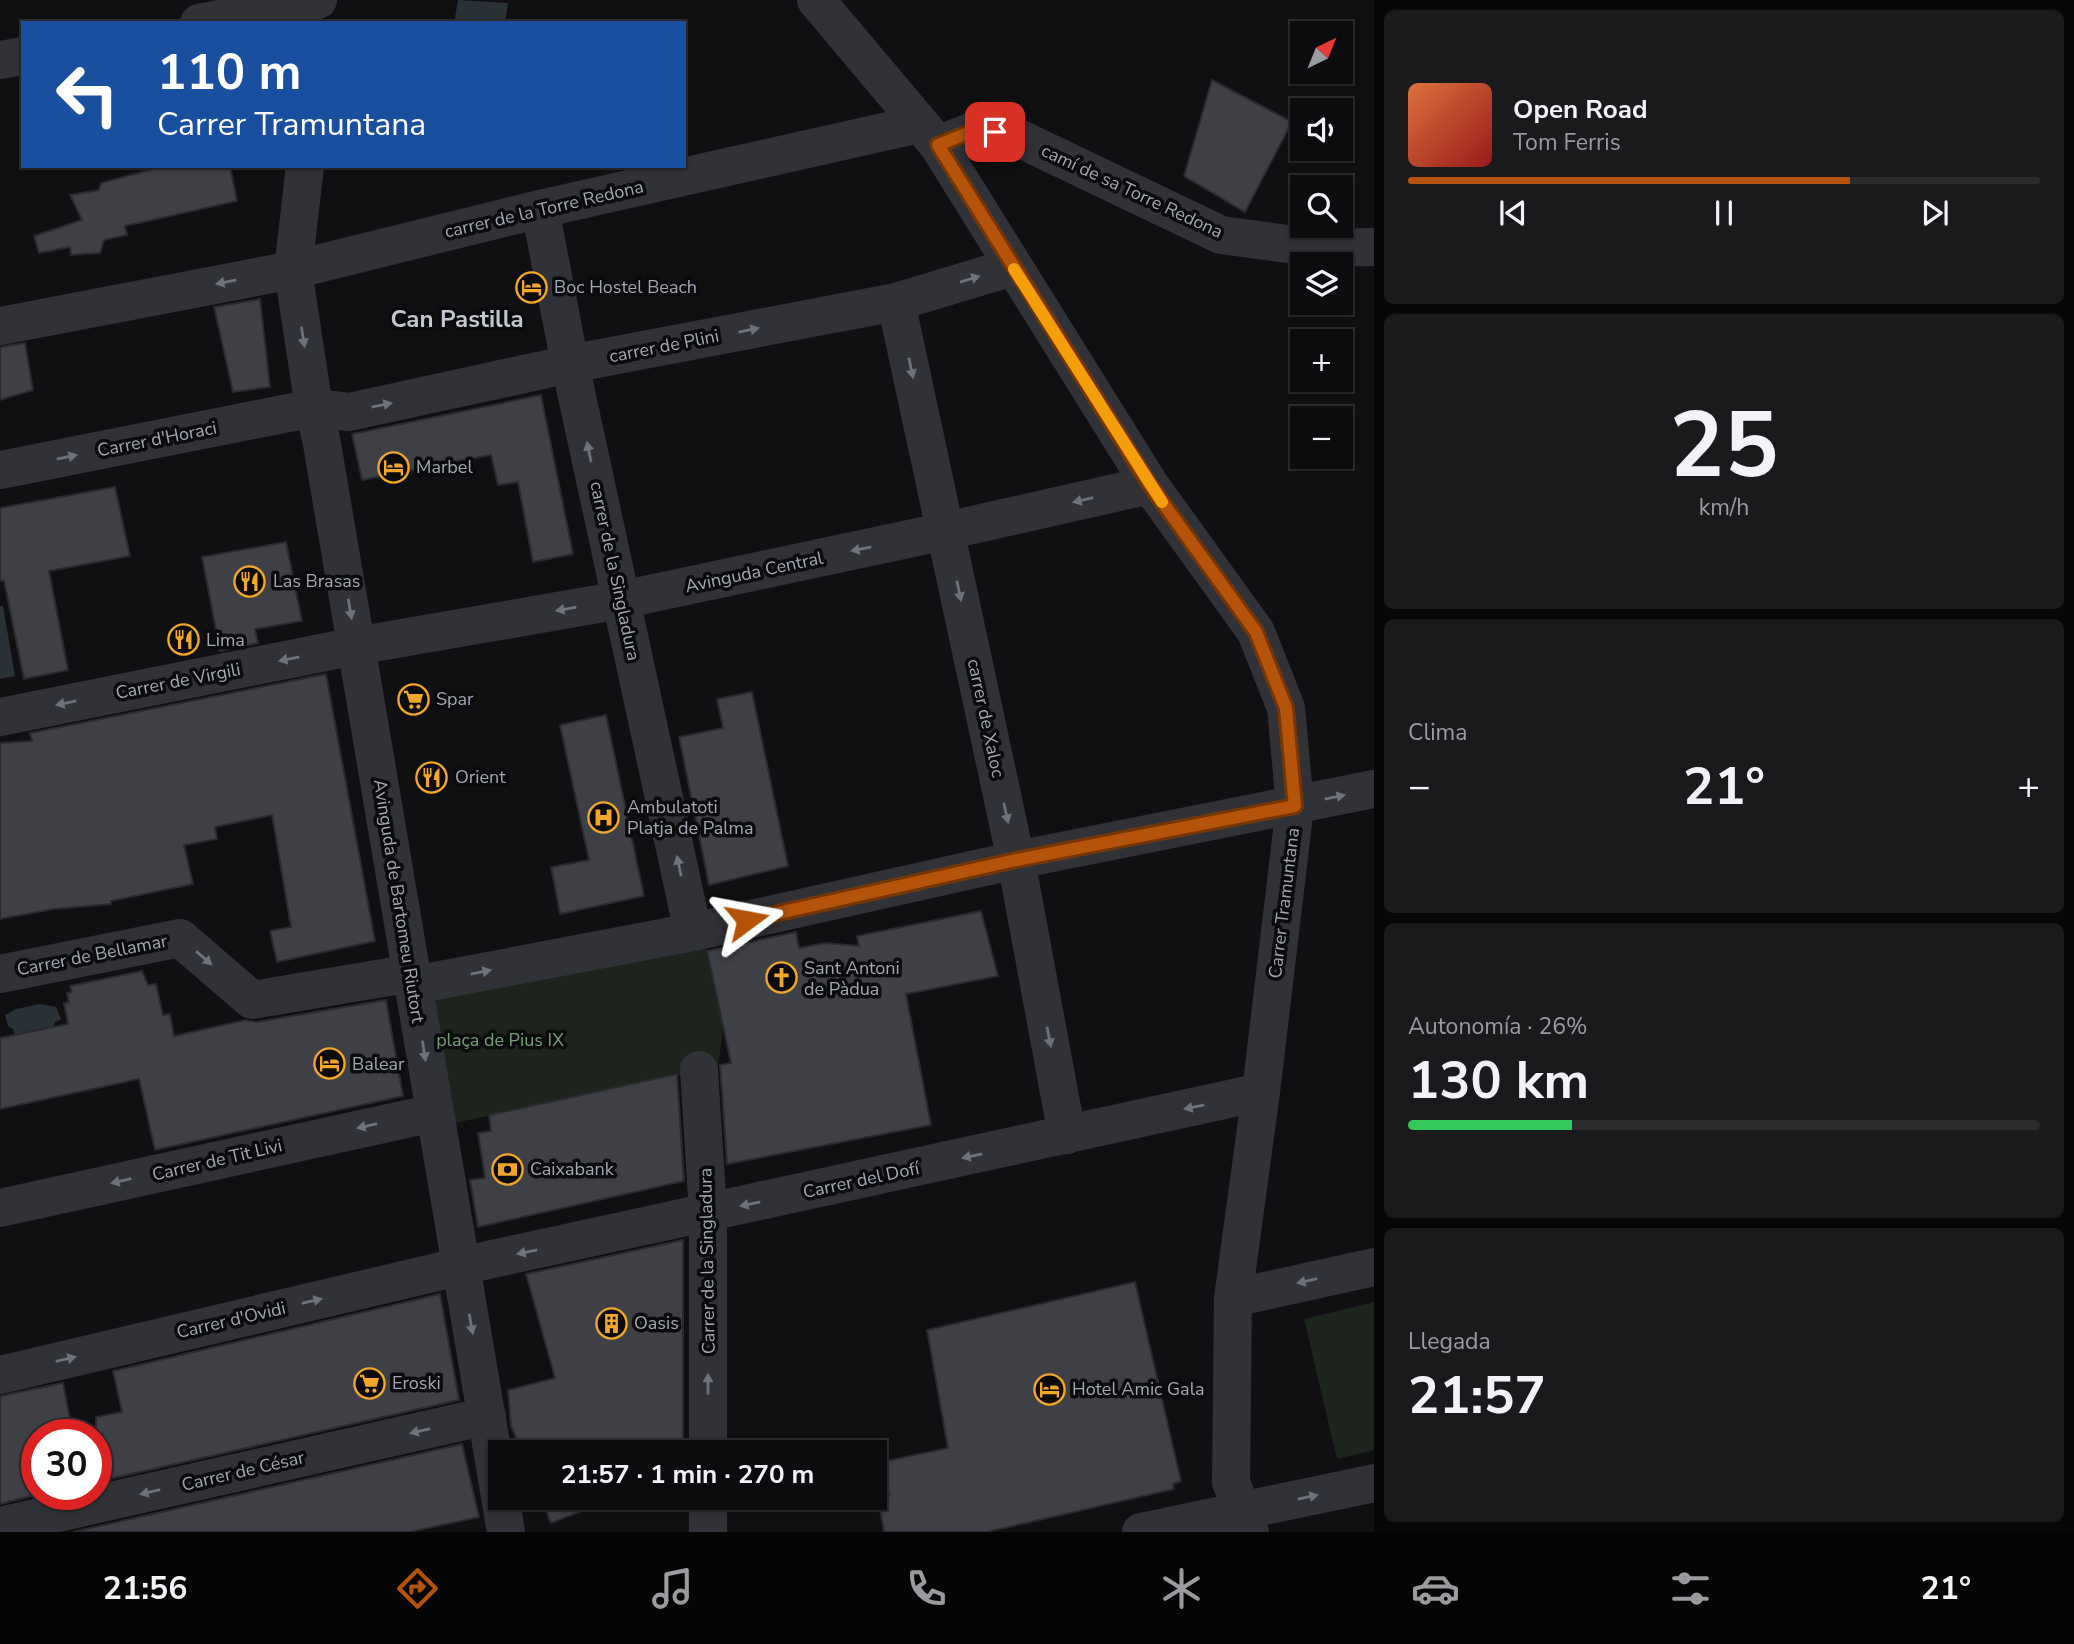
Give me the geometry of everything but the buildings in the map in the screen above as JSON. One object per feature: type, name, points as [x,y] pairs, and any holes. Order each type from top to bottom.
[{"type":"street","points":[[209,21],[318,0]]},
{"type":"street","points":[[323,21],[326,0]]},
{"type":"street","name":"Carrer Tramuntana","points":[[816,0],[928,135],[1150,485],[1256,632],[1286,708],[1295,806],[1233,1298],[1231,1482],[1246,1521]]},
{"type":"street","points":[[0,61],[21,56]]},
{"type":"street","name":"camí de sa Torre Redona","points":[[928,135],[978,129],[1013,135],[1222,235],[1317,248],[1374,247]]},
{"type":"street","name":"carrer de la Torre Redona","points":[[0,326],[293,270],[540,209],[928,135]]},
{"type":"street","name":"Avinguda de Bartomeu Riutort","points":[[305,168],[293,270],[314,408],[506,1532]]},
{"type":"street","name":"carrer de la Singladura","points":[[540,209],[570,364],[693,932]]},
{"type":"street","name":"carrer de Plini","points":[[314,408],[349,412],[570,364],[896,302],[1012,267]]},
{"type":"street","name":"carrer de Xaloc","points":[[896,302],[1016,860],[1068,1135]]},
{"type":"street","name":"Carrer d'Horaci","points":[[0,470],[314,408]]},
{"type":"street","name":"Avinguda Central","points":[[356,646],[621,600],[1150,485]]},
{"type":"street","name":"Carrer de Virgili","points":[[0,717],[356,646]]},
{"type":"street","points":[[413,979],[693,932],[1016,860],[1374,789]]},
{"type":"street","name":"Carrer de Bellamar","points":[[0,974],[180,938],[252,1000],[413,979]]},
{"type":"street","name":"Carrer de la Singladura","points":[[699,1070],[709,1213],[708,1440]]},
{"type":"street","name":"Carrer del Dofí","points":[[461,1266],[1261,1092]]},
{"type":"street","name":"Carrer de Tit Livi","points":[[0,1208],[434,1113]]},
{"type":"street","name":"Carrer d'Ovidi","points":[[0,1375],[461,1266]]},
{"type":"street","points":[[1233,1298],[1374,1266]]},
{"type":"street","name":"Carrer de César","points":[[0,1526],[486,1416]]},
{"type":"street","points":[[1141,1532],[1246,1521],[1374,1483]]},
{"type":"street","points":[[708,1510],[708,1532]]},
{"type":"green space","name":"plaça de Pius IX","points":[[693,932],[707,949],[723,1027],[718,1067],[436,1127],[414,985]]},
{"type":"green space","points":[[1374,1302],[1374,1450],[1337,1459],[1304,1319]]},
{"type":"shaded area","points":[[458,0],[508,3],[505,21],[454,21]]},
{"type":"shaded area","points":[[0,606],[3,606],[15,676],[0,679]]},
{"type":"shaded area","points":[[40,1004],[56,1007],[61,1019],[55,1022],[53,1027],[15,1035],[13,1029],[8,1026],[5,1015],[16,1009]]},
{"type":"slow traffic","points":[[1014,269],[1162,502]]},
{"type":"place","name":"Boc Hostel Beach","points":[[531,287]]},
{"type":"place","name":"Marbel","points":[[393,467]]},
{"type":"place","name":"Las Brasas","points":[[250,581]]},
{"type":"place","name":"Lima","points":[[183,640]]},
{"type":"place","name":"Spar","points":[[413,699]]},
{"type":"place","name":"Orient","points":[[432,777]]},
{"type":"place","name":"Ambulatoti Platja de Palma","points":[[604,817]]},
{"type":"place","name":"Sant Antoni de Pàdua","points":[[781,978]]},
{"type":"place","name":"Balear","points":[[329,1064]]},
{"type":"place","name":"Caixabank","points":[[507,1169]]},
{"type":"place","name":"Oasis","points":[[611,1323]]},
{"type":"place","name":"Eroski","points":[[369,1383]]},
{"type":"place","name":"Hotel Amic Gala","points":[[1049,1389]]},
{"type":"district","name":"Can Pastilla","points":[[457,319]]},
{"type":"route","points":[[747,920],[1016,860],[1295,806],[1286,708],[1256,632],[1150,485],[938,145],[978,129],[995,132]]}]
